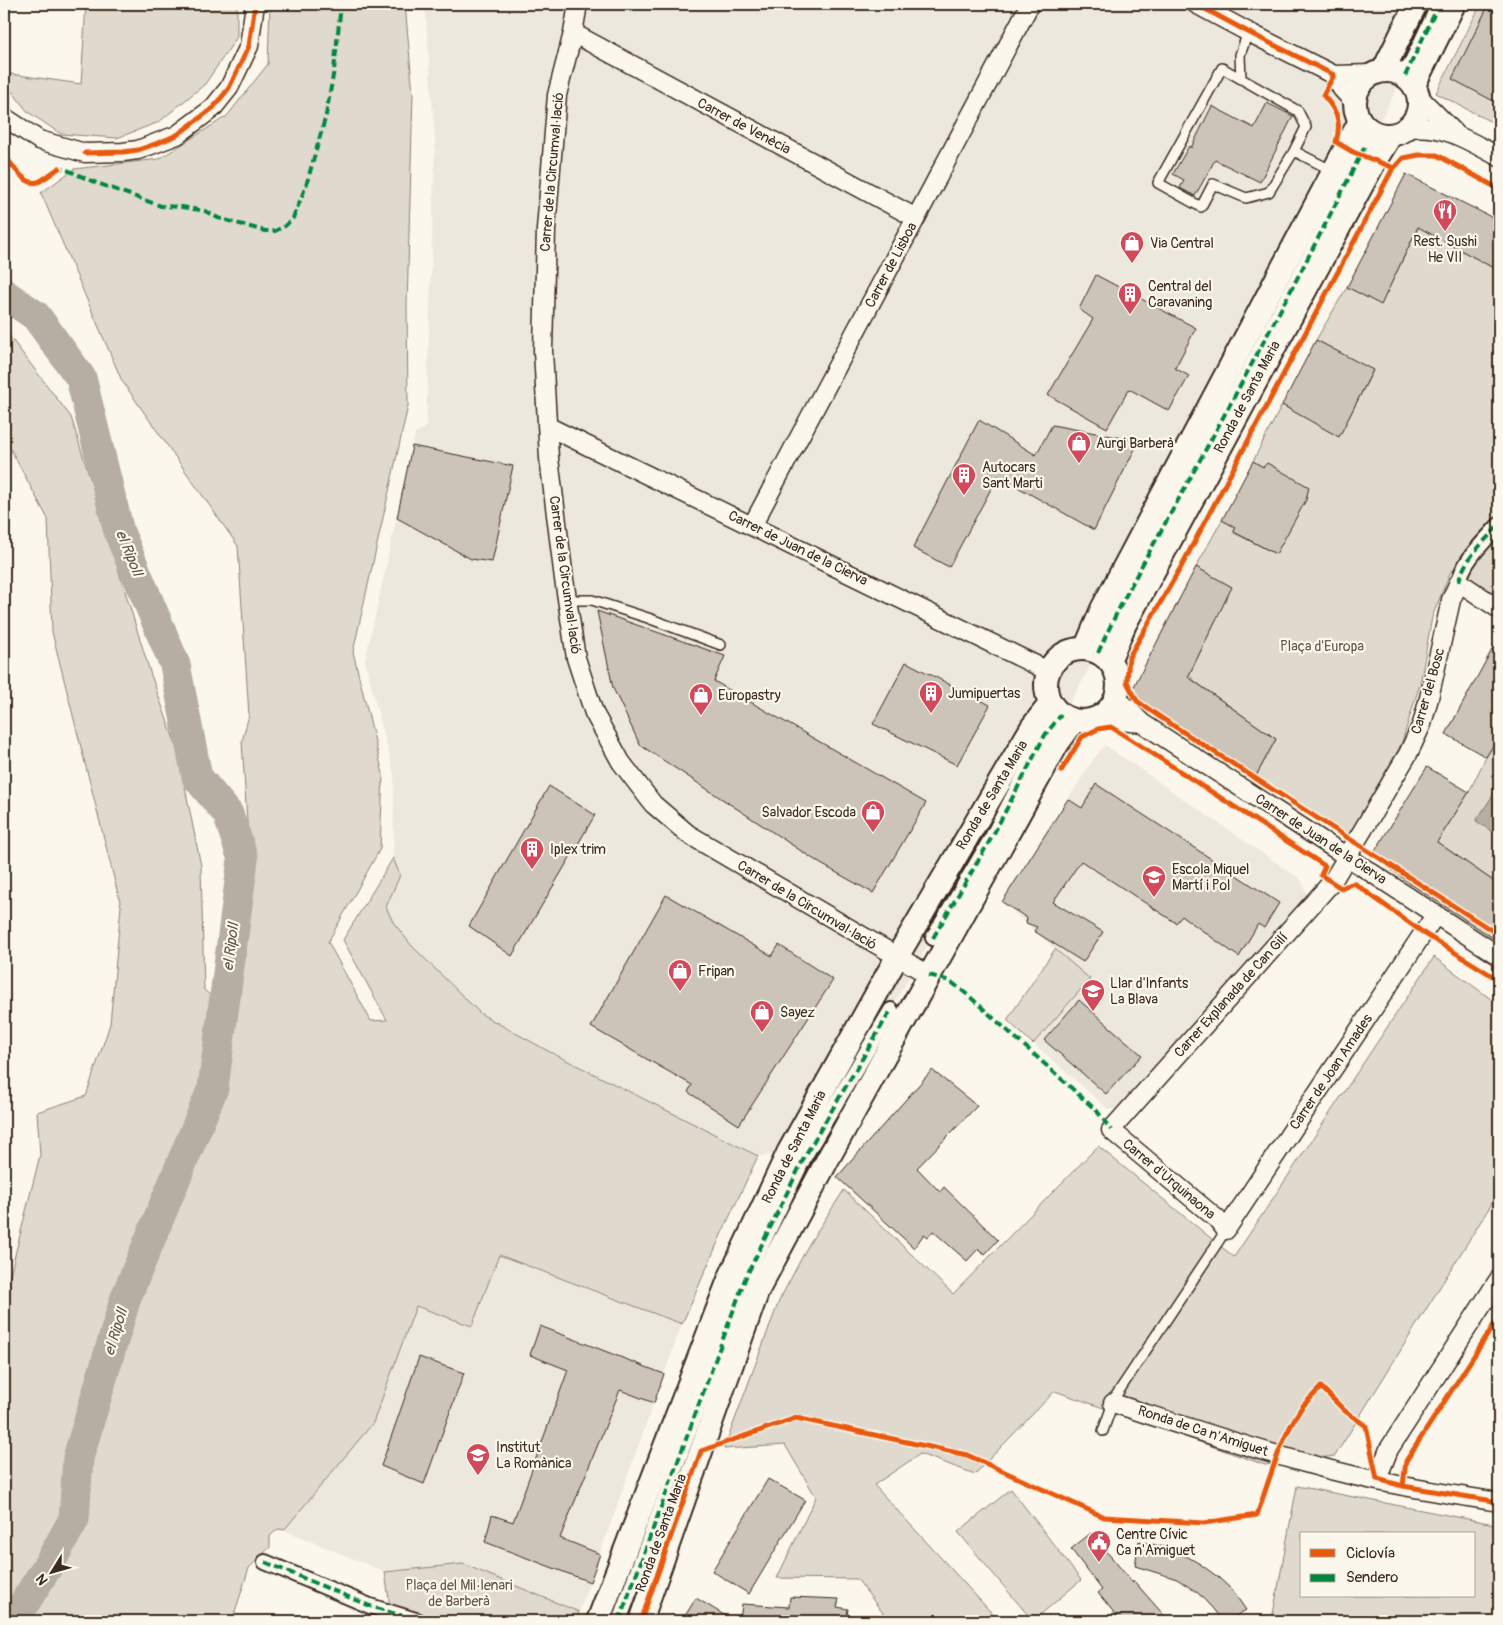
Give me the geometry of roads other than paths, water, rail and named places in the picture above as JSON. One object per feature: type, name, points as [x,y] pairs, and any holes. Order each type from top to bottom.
[{"type":"street","points":[[4,117],[39,140],[85,153],[138,150],[177,135],[213,108],[229,88],[249,46],[254,4]]},
{"type":"street","name":"Carrer de la Circumval·lació","points":[[578,4],[573,34],[557,95],[546,229],[543,350],[549,458],[567,600],[576,658],[594,714],[621,762],[653,804],[688,834],[929,975]]},
{"type":"street","name":"Carrer de Lisboa","points":[[752,526],[1030,4]]},
{"type":"street","points":[[1196,4],[1334,75],[1398,80],[1455,133],[1499,157]]},
{"type":"street","points":[[1398,80],[1416,4]]},
{"type":"street","points":[[1398,80],[1439,4]]},
{"type":"street","points":[[1097,654],[1102,608],[1333,171],[1357,112],[1356,94],[1360,86],[1398,80],[1454,4]]},
{"type":"street","name":"Carrer de Venècia","points":[[573,34],[916,218]]},
{"type":"street","points":[[1334,75],[1342,90],[1372,132],[1382,135],[1419,127],[1455,133]]},
{"type":"street","points":[[1398,80],[1419,106],[1416,116],[1399,132]]},
{"type":"street","name":"Ronda de Santa Maria","points":[[1097,654],[1134,607],[1374,161],[1399,132]]},
{"type":"street","name":"Ronda de Santa Maria","points":[[1097,654],[1114,616],[1193,473],[1366,144]]},
{"type":"street","name":"Carrer de Juan de la Cierva","points":[[547,426],[1048,671]]},
{"type":"street","name":"Carrer del Bosc","points":[[1348,856],[1408,754],[1422,724],[1434,680],[1451,600],[1459,582],[1460,574],[1474,554],[1499,525]]},
{"type":"street","points":[[1459,582],[1499,609]]},
{"type":"street","points":[[1072,650],[1097,654],[1117,675],[1116,697],[1111,708],[1070,715],[1046,691],[1048,671],[1060,656],[1072,650]]},
{"type":"street","name":"Carrer de Juan de la Cierva","points":[[1116,697],[1142,723],[1499,956]]},
{"type":"street","name":"Carrer de Juan de la Cierva","points":[[1070,715],[1142,723]]},
{"type":"street","name":"Ronda de Santa Maria","points":[[598,1621],[730,1277],[789,1151],[897,957],[1032,727],[1070,715]]},
{"type":"street","name":"Ronda de Santa Maria","points":[[933,938],[992,837],[1045,735],[1070,715]]},
{"type":"street","name":"Ronda de Santa Maria","points":[[641,1621],[758,1290],[929,975],[1058,743],[1070,715]]},
{"type":"street","name":"Carrer Explanada de Can Gilí","points":[[1111,1130],[1332,882],[1348,856]]},
{"type":"street","name":"Carrer de Joan Amades","points":[[1226,1230],[1436,914]]},
{"type":"street","name":"Ronda de Santa Maria","points":[[619,1621],[745,1279],[806,1154],[891,1010]]},
{"type":"street","name":"Carrer d'Urquinaona","points":[[1111,1130],[1217,1220],[1226,1230]]},
{"type":"street","points":[[1377,1480],[1389,1449],[1499,1279]]},
{"type":"street","name":"Ronda de Ca n'Amiguet","points":[[1113,1403],[1311,1465],[1403,1486],[1499,1502]]},
{"type":"street","points":[[265,1562],[370,1606],[419,1621]]},
{"type":"lane","points":[[1241,79],[1240,55],[1248,32]]},
{"type":"lane","points":[[1222,68],[1298,110],[1306,127],[1294,151],[1269,192],[1246,198],[1213,184],[1200,207],[1158,183],[1222,68]]},
{"type":"lane","points":[[1294,151],[1333,171]]},
{"type":"lane","points":[[567,600],[592,600],[648,618],[720,645]]},
{"type":"lane","points":[[1103,1431],[1115,1397],[1226,1230]]},
{"type":"waterway","name":"el Ripoll","points":[[4,294],[36,316],[81,378],[119,532],[175,665],[197,777],[228,814],[243,859],[213,1088],[126,1297],[78,1458],[74,1519],[49,1564],[13,1621]]},
{"type":"place","name":"Rest. Sushi He VII","points":[[1445,232]]},
{"type":"place","name":"Via Central","points":[[1132,264]]},
{"type":"place","name":"Central del Caravaning","points":[[1130,315]]},
{"type":"place","name":"Aurgi Barberà","points":[[1079,464]]},
{"type":"place","name":"Autocars Sant Marti","points":[[964,496]]},
{"type":"place","name":"Jumipuertas","points":[[931,714]]},
{"type":"place","name":"Europastry","points":[[701,716]]},
{"type":"place","name":"Salvador Escoda","points":[[873,833]]},
{"type":"place","name":"Iplex trim","points":[[532,870]]},
{"type":"place","name":"Escola Miquel Martí i Pol","points":[[1154,898]]},
{"type":"place","name":"Fripan","points":[[680,992]]},
{"type":"place","name":"Llar d'Infants La Blava","points":[[1093,1012]]},
{"type":"place","name":"Sayez","points":[[762,1033]]},
{"type":"place","name":"Institut La Romànica","points":[[478,1476]]},
{"type":"place","name":"Centre Cívic Ca n'Amiguet","points":[[1099,1563]]},
{"type":"park label","name":"Plaça d'Europa","points":[[1322,646]]},
{"type":"park label","name":"Plaça del Mil·lenari de Barberà","points":[[459,1594]]}]
